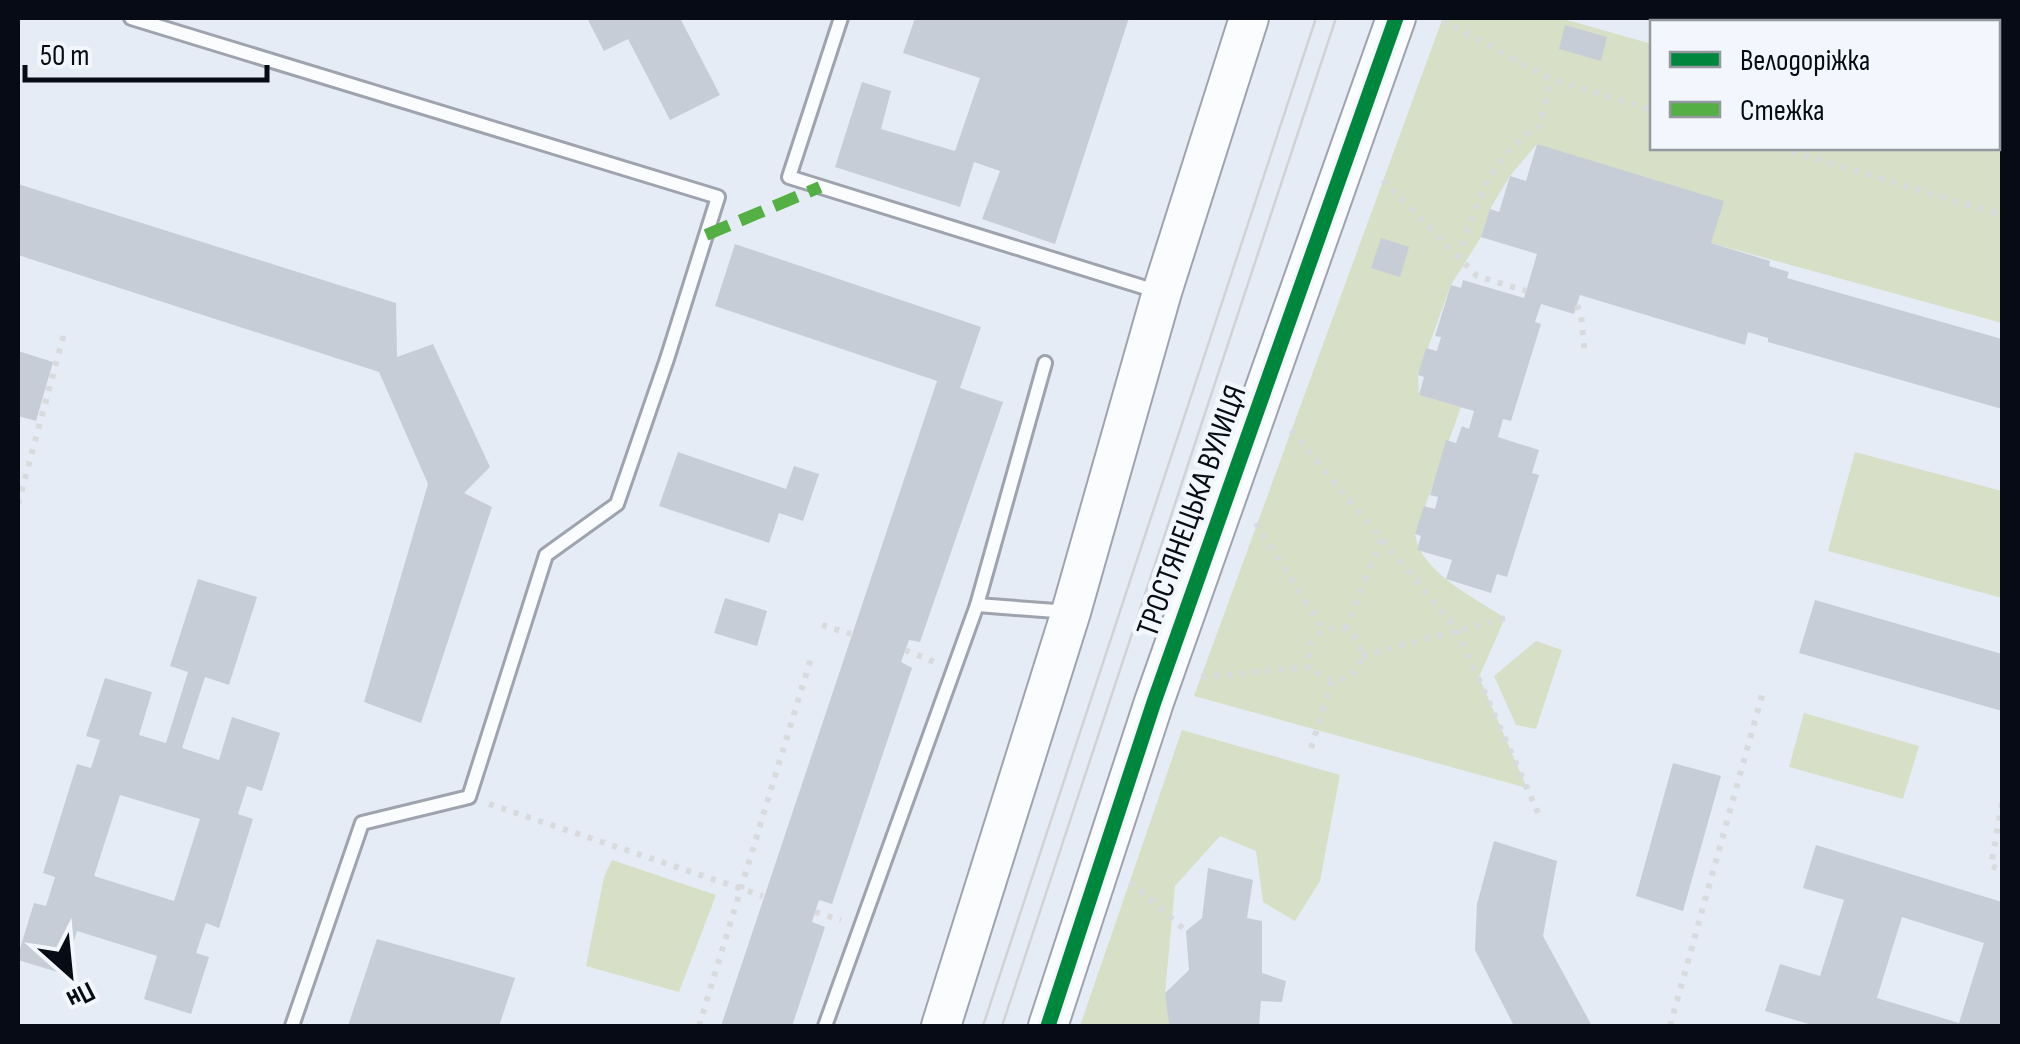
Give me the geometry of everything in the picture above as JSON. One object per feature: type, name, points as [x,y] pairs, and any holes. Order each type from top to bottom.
[{"type":"street","points":[[941,1026],[1071,612],[1162,292],[1249,18]]},
{"type":"street","name":"ТРОСТЯНЕЦЬКА ВУЛИЦЯ","points":[[1048,1026],[1154,702],[1396,18]]},
{"type":"lane","points":[[131,18],[718,197],[616,504],[546,556],[470,798],[362,823],[292,1026]]},
{"type":"lane","points":[[841,18],[789,177],[1162,292]]},
{"type":"lane","points":[[825,1026],[977,605],[1045,362]]},
{"type":"lane","points":[[977,605],[1071,612]]},
{"type":"path","points":[[1442,20],[1553,74],[1650,109]]},
{"type":"path","points":[[1553,74],[1650,99]]},
{"type":"path","points":[[1458,258],[1486,180],[1519,138],[1540,126],[1553,74]]},
{"type":"path","points":[[1786,150],[2002,214]]},
{"type":"path","points":[[1383,180],[1477,276],[1526,290]]},
{"type":"path","points":[[1577,305],[1585,355]]},
{"type":"path","points":[[18,504],[64,334]]},
{"type":"path","points":[[1291,430],[1458,630],[1538,813]]},
{"type":"path","points":[[1256,523],[1324,629]]},
{"type":"path","points":[[1346,629],[1381,538]]},
{"type":"path","points":[[1362,656],[1505,618]]},
{"type":"path","points":[[822,625],[851,634]]},
{"type":"path","points":[[1324,629],[1346,629],[1360,645],[1362,656],[1351,675],[1332,681],[1319,676],[1311,668],[1309,646],[1314,636],[1324,629]]},
{"type":"path","points":[[905,650],[954,670]]},
{"type":"path","points":[[698,1026],[811,658]]},
{"type":"path","points":[[1201,677],[1311,668]]},
{"type":"path","points":[[1311,748],[1332,681]]},
{"type":"path","points":[[1670,1026],[1763,692]]},
{"type":"path","points":[[470,798],[763,896]]},
{"type":"path","points":[[2002,804],[1991,866],[2002,870]]},
{"type":"path","points":[[1130,882],[1186,930]]},
{"type":"green space","points":[[1560,18],[1650,43],[1650,150],[2000,150],[2002,146],[2002,323],[1711,243],[1537,144],[1510,176],[1490,209],[1481,237],[1451,285],[1418,375],[1419,395],[1461,407],[1415,534],[1419,548],[1438,572],[1505,618],[1479,677],[1527,788],[1194,696],[1442,20]]},
{"type":"green space","points":[[1855,452],[2002,491],[2002,598],[1828,551]]},
{"type":"green space","points":[[1536,641],[1562,650],[1536,729],[1516,725],[1494,676]]},
{"type":"green space","points":[[1804,713],[1919,746],[1903,799],[1789,767]]},
{"type":"green space","points":[[1182,730],[1340,775],[1320,881],[1295,921],[1263,902],[1256,851],[1220,836],[1175,886],[1165,993],[1171,1026],[1080,1026]]},
{"type":"green space","points":[[612,860],[716,895],[679,992],[586,966],[604,877]]},
{"type":"building","points":[[587,18],[680,18],[720,95],[670,120],[628,39],[604,51]]},
{"type":"building","points":[[915,18],[1129,18],[1055,244],[982,219],[1000,171],[974,162],[960,207],[835,167],[862,82],[891,91],[881,129],[955,151],[980,78],[903,53]]},
{"type":"building","points":[[1565,25],[1607,37],[1601,61],[1559,49]]},
{"type":"building","points":[[1537,144],[1724,201],[1711,243],[1770,261],[1769,266],[1789,272],[1787,278],[2002,339],[2002,409],[1768,342],[1768,338],[1748,332],[1745,345],[1580,295],[1574,314],[1541,304],[1535,322],[1541,324],[1511,421],[1503,419],[1498,437],[1539,450],[1532,473],[1539,475],[1507,577],[1497,574],[1491,593],[1446,579],[1452,560],[1417,550],[1421,536],[1415,534],[1424,506],[1435,509],[1438,497],[1430,495],[1446,440],[1456,443],[1462,426],[1469,429],[1474,411],[1419,395],[1424,377],[1418,375],[1426,348],[1437,351],[1441,337],[1435,336],[1451,285],[1461,288],[1463,280],[1524,298],[1537,254],[1481,237],[1490,209],[1499,212],[1510,176],[1526,181]]},
{"type":"building","points":[[18,184],[396,303],[397,357],[433,344],[490,467],[464,493],[492,507],[421,723],[364,702],[428,484],[379,372],[18,255]]},
{"type":"building","points":[[1381,238],[1409,247],[1400,277],[1371,268]]},
{"type":"building","points":[[735,244],[981,327],[960,388],[1003,402],[920,642],[909,640],[901,662],[912,668],[832,904],[819,900],[812,922],[825,927],[792,1026],[721,1026],[937,381],[715,306]]},
{"type":"building","points":[[18,351],[53,362],[36,421],[18,416]]},
{"type":"building","points":[[678,452],[786,489],[794,466],[819,474],[803,521],[779,513],[769,543],[659,506]]},
{"type":"building","points":[[198,579],[257,597],[229,685],[205,677],[182,748],[219,760],[232,717],[280,733],[262,791],[247,786],[238,814],[253,819],[219,928],[206,923],[196,953],[209,957],[191,1014],[144,999],[157,956],[77,931],[64,974],[18,960],[34,903],[46,906],[55,877],[43,873],[77,764],[91,768],[100,740],[86,736],[105,678],[152,692],[139,735],[166,743],[188,672],[170,666]],"holes":[[[120,795],[200,819],[174,901],[94,876]]]},
{"type":"building","points":[[725,598],[767,611],[757,646],[714,633]]},
{"type":"building","points":[[1815,600],[2002,654],[2002,711],[1799,653]]},
{"type":"building","points":[[1673,763],[1721,776],[1683,911],[1636,896]]},
{"type":"building","points":[[1494,841],[1557,861],[1543,936],[1592,1026],[1514,1026],[1475,950],[1477,904]]},
{"type":"building","points":[[1816,845],[2002,902],[2002,1026],[1815,1026],[1765,1011],[1780,964],[1820,976],[1844,900],[1803,888]],"holes":[[[1902,917],[1984,943],[1959,1023],[1877,998]]]},
{"type":"building","points":[[1208,868],[1253,880],[1247,918],[1262,921],[1262,973],[1286,981],[1282,1002],[1261,1001],[1259,1026],[1169,1024],[1165,993],[1189,970],[1186,931],[1202,918]]},
{"type":"building","points":[[377,939],[515,978],[499,1026],[348,1026]]},
{"type":"tram line","points":[[983,1026],[1316,18]]},
{"type":"tram line","points":[[1002,1026],[1336,18]]},
{"type":"marked path","points":[[706,235],[820,187]]},
{"type":"cycle path","points":[[1048,1026],[1154,702],[1396,18]]}]
